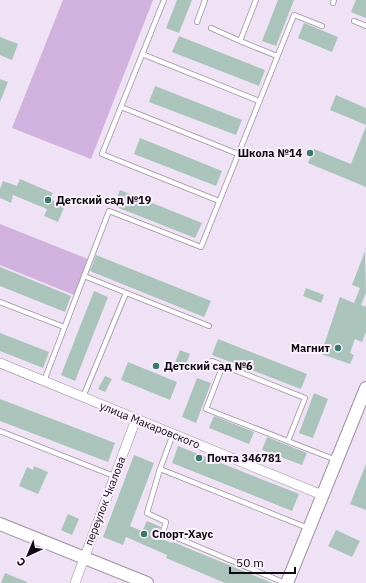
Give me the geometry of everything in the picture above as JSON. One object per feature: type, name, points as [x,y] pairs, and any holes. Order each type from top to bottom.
[{"type":"street","name":"улица Макаровского","points":[[0,363],[322,495]]},
{"type":"street","points":[[286,583],[366,388]]},
{"type":"street","name":"переулок Чкалова","points":[[75,583],[136,419]]},
{"type":"street","points":[[0,524],[147,583]]},
{"type":"lane","points":[[164,0],[102,154],[219,201]]},
{"type":"lane","points":[[197,22],[205,0]]},
{"type":"lane","points":[[240,41],[256,0]]},
{"type":"lane","points":[[44,381],[109,211],[201,247],[294,14],[322,26]]},
{"type":"lane","points":[[354,21],[366,26]]},
{"type":"lane","points":[[211,28],[277,56]]},
{"type":"lane","points":[[142,54],[259,101]]},
{"type":"lane","points":[[121,107],[238,154]]},
{"type":"lane","points":[[84,276],[209,326]]},
{"type":"lane","points":[[83,397],[126,293]]},
{"type":"lane","points":[[0,302],[64,327]]},
{"type":"lane","points":[[212,360],[305,398],[288,441]]},
{"type":"lane","points":[[223,365],[206,409],[336,460]]},
{"type":"lane","points":[[0,431],[114,476]]},
{"type":"lane","points":[[173,434],[160,469],[147,513],[166,522],[163,532],[286,583]]},
{"type":"lane","points":[[160,469],[308,528]]},
{"type":"shaded area","points":[[63,0],[153,0],[91,159],[12,128]]},
{"type":"shaded area","points":[[0,224],[88,259],[74,295],[0,265]]},
{"type":"building","points":[[177,0],[192,0],[179,33],[166,28]]},
{"type":"building","points":[[278,0],[294,0],[276,46],[262,41]]},
{"type":"building","points":[[356,0],[366,0],[366,18],[351,12]]},
{"type":"building","points":[[304,23],[338,37],[332,52],[298,38]]},
{"type":"building","points":[[179,36],[265,70],[259,86],[172,52]]},
{"type":"building","points":[[0,37],[18,44],[12,60],[0,55]]},
{"type":"building","points":[[0,79],[8,82],[0,102]]},
{"type":"building","points":[[155,86],[242,120],[236,135],[149,102]]},
{"type":"building","points":[[336,95],[366,108],[366,125],[330,110]]},
{"type":"building","points":[[366,126],[366,187],[308,163],[314,149],[351,164]]},
{"type":"building","points":[[140,138],[222,171],[216,186],[134,154]]},
{"type":"building","points":[[20,179],[53,193],[50,199],[65,205],[58,222],[44,216],[47,209],[13,195],[11,203],[0,198],[0,189],[3,181],[17,186]]},
{"type":"building","points":[[120,190],[202,223],[195,238],[114,206]]},
{"type":"building","points":[[365,251],[366,293],[361,305],[366,307],[366,332],[362,342],[355,339],[350,353],[354,355],[350,364],[321,354],[340,297],[354,303],[360,288],[352,285]]},
{"type":"building","points":[[96,255],[211,301],[204,317],[90,271]]},
{"type":"building","points":[[0,267],[71,296],[65,312],[0,286]]},
{"type":"building","points":[[306,288],[324,295],[321,303],[303,296]]},
{"type":"building","points":[[94,291],[108,297],[75,381],[61,375]]},
{"type":"building","points":[[0,333],[49,352],[43,368],[0,351]]},
{"type":"building","points":[[218,339],[307,374],[301,389],[212,355]]},
{"type":"building","points":[[180,350],[190,354],[184,369],[174,365]]},
{"type":"building","points":[[128,362],[177,382],[170,400],[121,380]]},
{"type":"building","points":[[105,376],[112,379],[105,392],[98,389]]},
{"type":"building","points":[[197,378],[211,383],[196,423],[182,417]]},
{"type":"building","points":[[314,393],[328,399],[313,438],[299,433]]},
{"type":"building","points":[[0,399],[115,443],[108,462],[0,421]]},
{"type":"building","points":[[214,416],[254,432],[249,444],[209,428]]},
{"type":"building","points":[[267,437],[307,453],[302,465],[262,450]]},
{"type":"building","points":[[178,446],[299,494],[292,511],[172,463]]},
{"type":"building","points":[[134,455],[154,463],[130,526],[142,531],[147,521],[161,527],[157,537],[172,543],[173,542],[272,583],[225,583],[166,558],[167,555],[126,537],[123,545],[103,537]]},
{"type":"building","points":[[366,464],[366,510],[350,504]]},
{"type":"building","points":[[34,466],[48,472],[38,494],[19,486],[27,467],[33,470]]},
{"type":"building","points":[[68,514],[79,519],[72,535],[61,530]]},
{"type":"building","points":[[336,530],[360,541],[352,557],[328,546]]},
{"type":"building","points":[[5,573],[27,582],[27,583],[1,583]]},
{"type":"place","name":"Школа №14","points":[[310,153]]},
{"type":"place","name":"Детский сад №19","points":[[48,200]]},
{"type":"place","name":"Магнит","points":[[338,348]]},
{"type":"place","name":"Детский сад №6","points":[[156,366]]},
{"type":"place","name":"Почта 346781","points":[[199,458]]},
{"type":"place","name":"Спорт-Хаус","points":[[144,534]]}]
